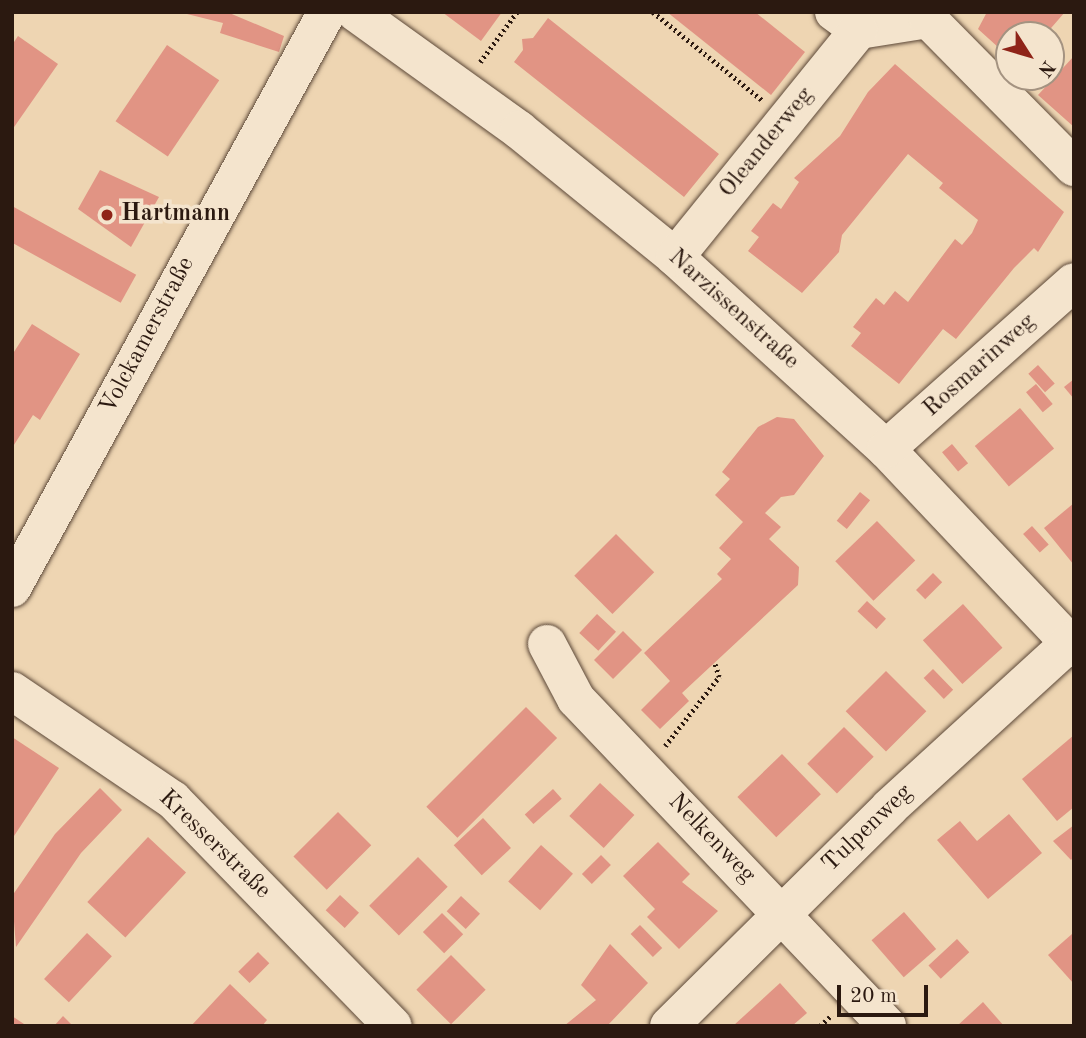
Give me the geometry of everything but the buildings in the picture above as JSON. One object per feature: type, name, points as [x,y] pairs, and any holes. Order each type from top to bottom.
[{"type":"street","name":"Volckamerstraße","points":[[12,588],[327,12]]},
{"type":"street","name":"Narzissenstraße","points":[[355,12],[461,87],[675,257],[886,449],[1072,643]]},
{"type":"street","name":"Oleanderweg","points":[[675,257],[786,119],[846,21],[931,16],[1074,167]]},
{"type":"street","name":"Rosmarinweg","points":[[886,449],[1074,282]]},
{"type":"street","name":"Tulpenweg","points":[[669,1026],[782,912],[1072,643]]},
{"type":"street","name":"Nelkenweg","points":[[547,644],[576,699],[782,912],[887,1026]]},
{"type":"street","name":"Kresserstraße","points":[[12,691],[173,800],[393,1026]]},
{"type":"path","points":[[461,87],[517,12]]},
{"type":"path","points":[[653,12],[786,119]]},
{"type":"path","points":[[642,768],[719,677],[714,662]]},
{"type":"place","name":"Hartmann","points":[[107,215]]}]
